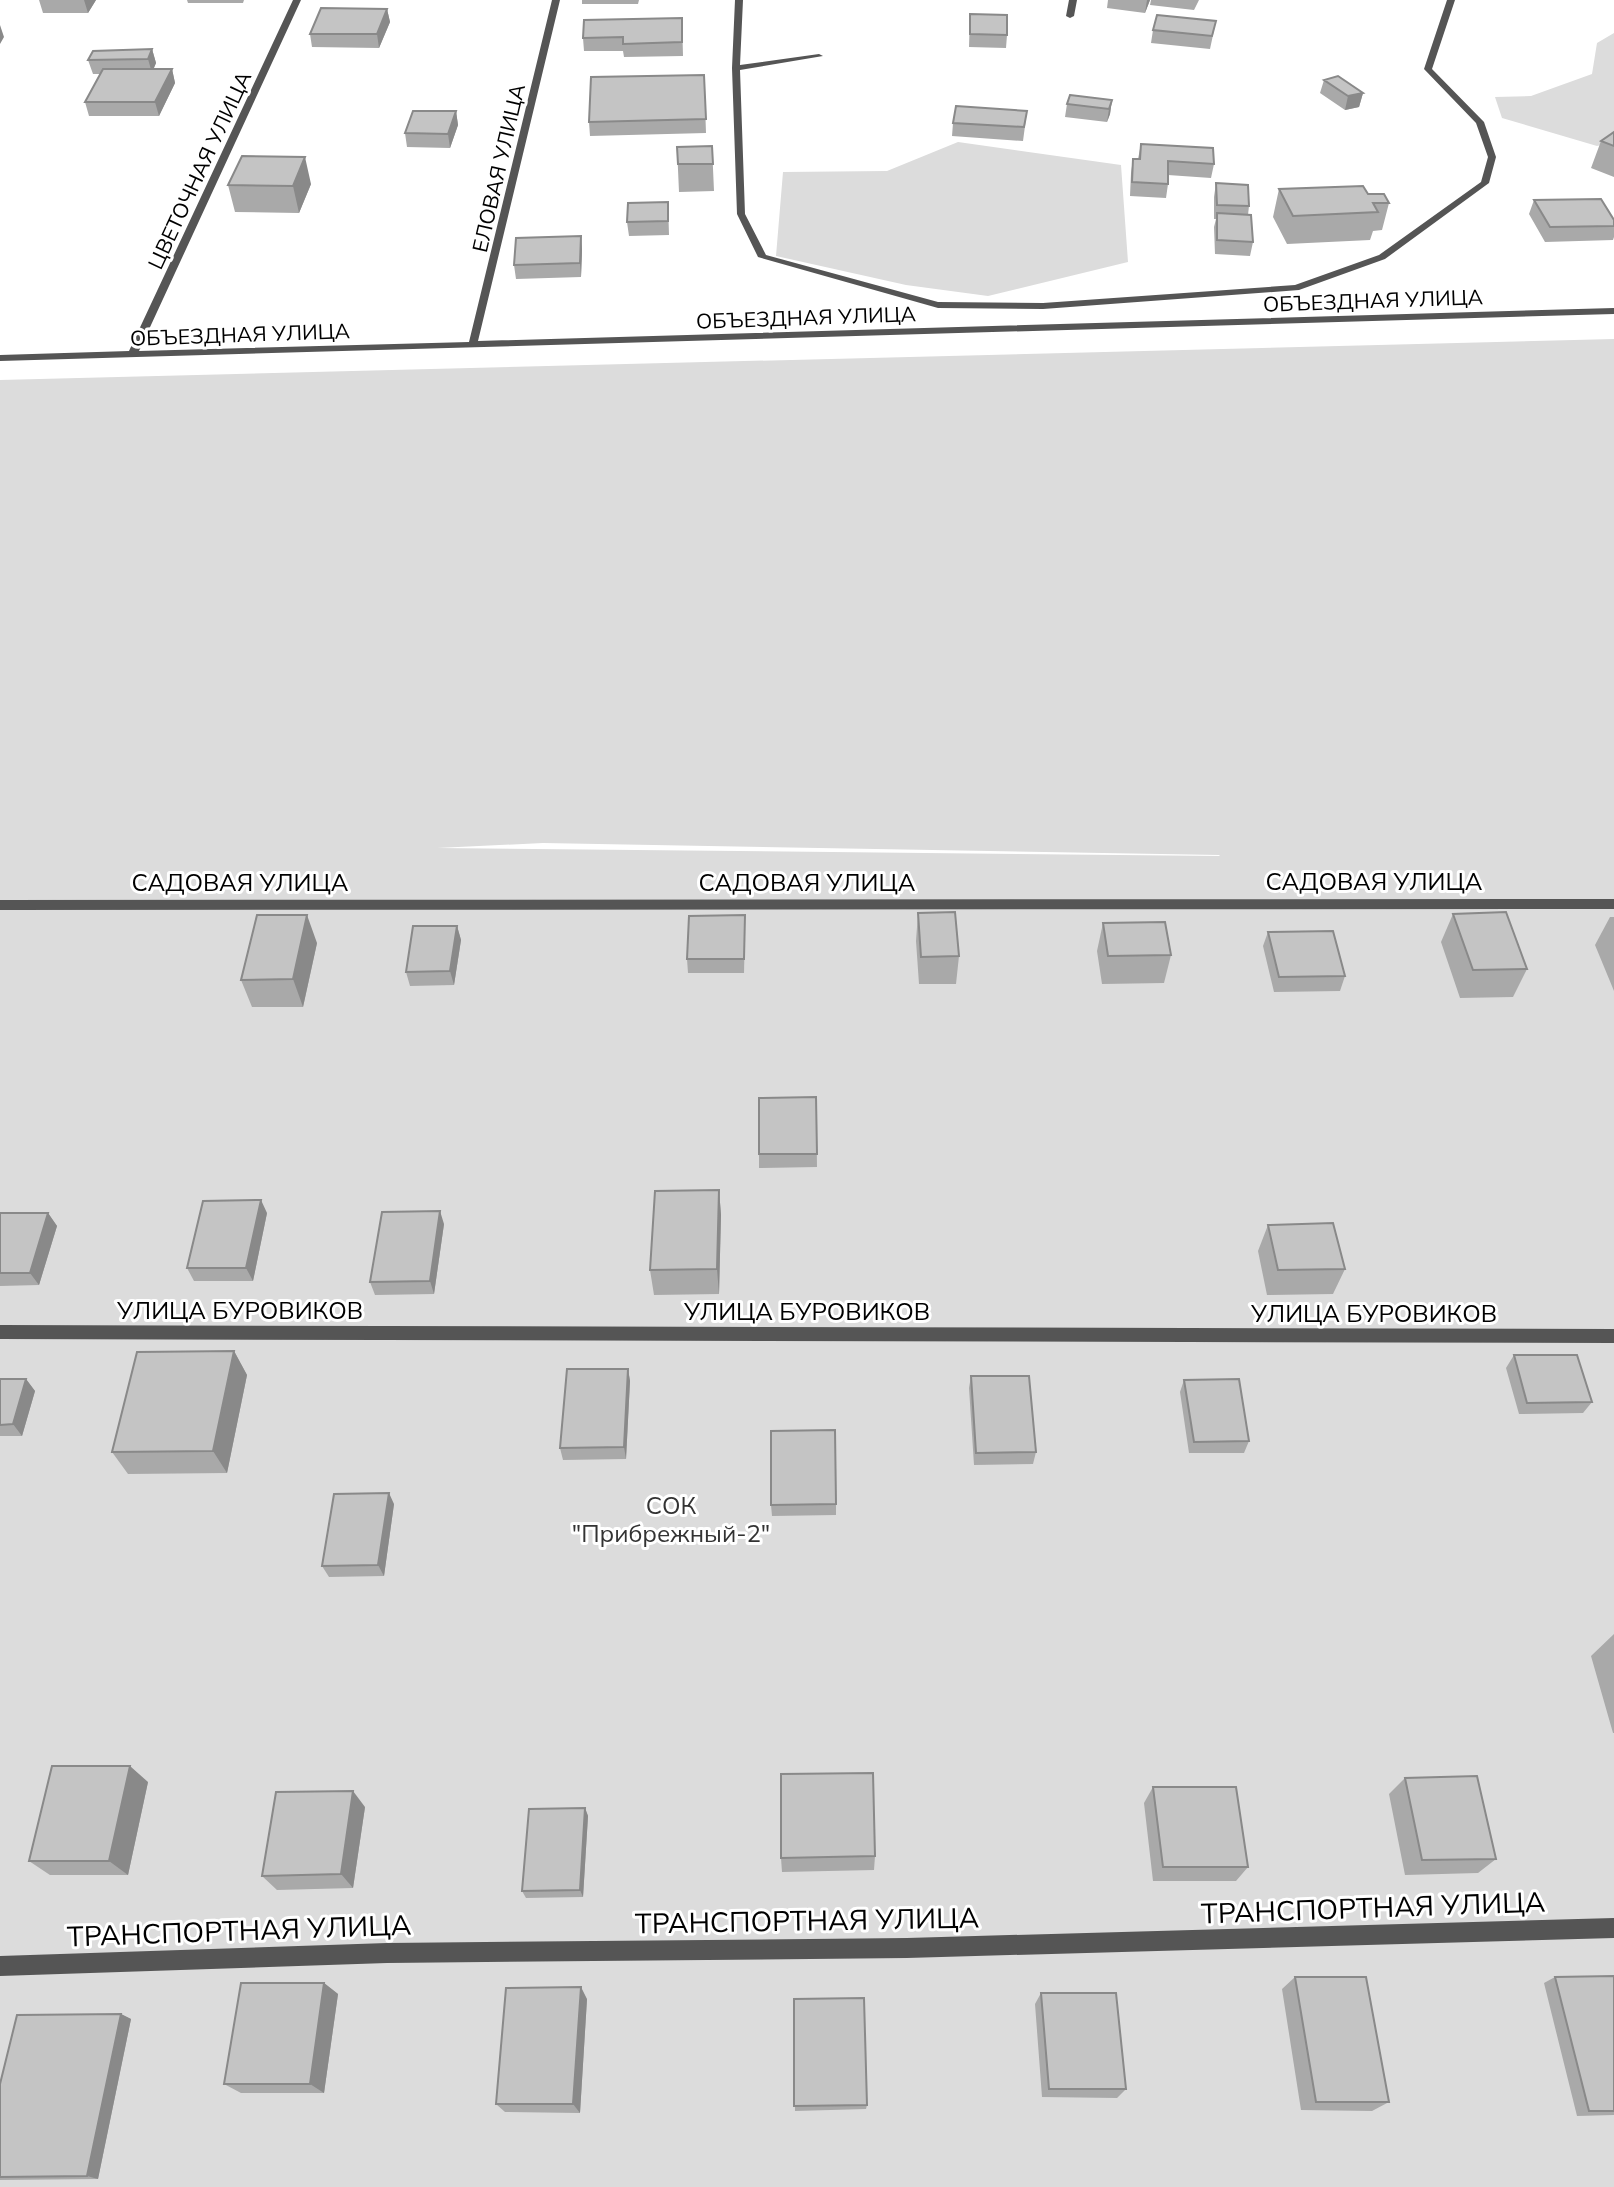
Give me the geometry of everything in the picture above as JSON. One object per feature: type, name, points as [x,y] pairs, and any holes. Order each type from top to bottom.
[{"type":"street","name":"ЦВЕТОЧНАЯ УЛИЦА","points":[[133,354],[297,0]]},
{"type":"street","name":"ЕЛОВАЯ УЛИЦА","points":[[473,344],[556,0]]},
{"type":"street","points":[[739,0],[736,68],[741,214],[762,257],[938,305],[1043,306],[1296,288],[1382,257],[1485,183],[1492,157],[1480,122],[1428,69],[1451,0]]},
{"type":"street","points":[[1070,16],[1073,0]]},
{"type":"street","points":[[736,68],[819,56]]},
{"type":"street","name":"ОБЪЕЗДНАЯ УЛИЦА","points":[[0,358],[1614,311]]},
{"type":"street","name":"САДОВАЯ УЛИЦА","points":[[0,905],[1614,904]]},
{"type":"street","name":"УЛИЦА БУРОВИКОВ","points":[[0,1332],[1614,1336]]},
{"type":"street","name":"ТРАНСПОРТНАЯ УЛИЦА","points":[[0,1966],[387,1953],[907,1948],[1614,1928]]},
{"type":"green space","points":[[1614,33],[1614,142],[1597,146],[1502,118],[1495,97],[1531,96],[1592,74],[1597,43]]},
{"type":"green space","points":[[958,142],[1121,165],[1128,262],[988,296],[906,285],[776,256],[783,172],[887,171]]},
{"type":"green space","name":"СОК \"Прибрежный-2\"","points":[[1614,339],[1614,2187],[0,2187],[0,380]],"holes":[[[543,843],[1220,856],[437,848]]]},
{"type":"building","points":[[321,8],[387,9],[377,34],[310,34]]},
{"type":"building","points":[[970,14],[1007,15],[1007,35],[970,34]]},
{"type":"building","points":[[1157,15],[1216,21],[1212,36],[1153,30]]},
{"type":"building","points":[[682,18],[682,42],[623,44],[623,37],[583,38],[584,20]]},
{"type":"building","points":[[152,49],[148,59],[88,60],[93,51]]},
{"type":"building","points":[[103,69],[172,69],[155,102],[85,102]]},
{"type":"building","points":[[704,75],[706,119],[589,122],[591,77]]},
{"type":"building","points":[[1338,76],[1363,93],[1348,96],[1324,80]]},
{"type":"building","points":[[1070,95],[1112,100],[1109,109],[1067,104]]},
{"type":"building","points":[[956,106],[1027,111],[1024,127],[953,123]]},
{"type":"building","points":[[413,111],[456,111],[448,134],[405,133]]},
{"type":"building","points":[[1614,132],[1614,146],[1601,141]]},
{"type":"building","points":[[1141,144],[1213,148],[1214,164],[1168,161],[1168,184],[1132,182],[1133,159],[1140,159]]},
{"type":"building","points":[[712,146],[713,164],[678,164],[677,147]]},
{"type":"building","points":[[242,156],[305,157],[293,186],[228,185]]},
{"type":"building","points":[[1216,183],[1248,185],[1249,206],[1217,205]]},
{"type":"building","points":[[1363,186],[1368,194],[1384,194],[1389,203],[1373,203],[1378,212],[1293,216],[1279,189]]},
{"type":"building","points":[[1601,199],[1614,220],[1614,226],[1550,227],[1534,200]]},
{"type":"building","points":[[668,202],[668,221],[627,222],[628,203]]},
{"type":"building","points":[[1217,213],[1251,215],[1253,242],[1217,240]]},
{"type":"building","points":[[581,236],[580,263],[514,265],[516,238]]},
{"type":"building","points":[[955,912],[959,956],[921,957],[918,913]]},
{"type":"building","points":[[1506,912],[1527,969],[1473,970],[1453,914]]},
{"type":"building","points":[[257,915],[307,915],[293,979],[241,980]]},
{"type":"building","points":[[745,915],[744,959],[687,959],[689,916]]},
{"type":"building","points":[[1165,922],[1171,955],[1108,956],[1103,923]]},
{"type":"building","points":[[413,926],[457,926],[450,971],[406,972]]},
{"type":"building","points":[[1333,931],[1345,976],[1279,977],[1268,932]]},
{"type":"building","points":[[816,1097],[817,1154],[759,1154],[759,1098]]},
{"type":"building","points":[[719,1190],[717,1269],[650,1270],[655,1191]]},
{"type":"building","points":[[261,1200],[246,1268],[187,1268],[203,1201]]},
{"type":"building","points":[[440,1211],[430,1281],[370,1282],[382,1212]]},
{"type":"building","points":[[0,1213],[48,1213],[30,1273],[0,1273]]},
{"type":"building","points":[[1333,1223],[1345,1269],[1278,1270],[1268,1225]]},
{"type":"building","points":[[234,1351],[213,1451],[112,1452],[137,1352]]},
{"type":"building","points":[[1514,1355],[1577,1355],[1592,1402],[1527,1403]]},
{"type":"building","points":[[567,1369],[628,1369],[624,1447],[560,1448]]},
{"type":"building","points":[[971,1376],[1029,1376],[1036,1452],[976,1453]]},
{"type":"building","points":[[0,1379],[26,1379],[13,1424],[0,1425]]},
{"type":"building","points":[[1239,1379],[1249,1441],[1194,1442],[1184,1380]]},
{"type":"building","points":[[835,1430],[836,1504],[771,1505],[771,1431]]},
{"type":"building","points":[[389,1493],[378,1565],[322,1566],[334,1494]]},
{"type":"building","points":[[52,1766],[130,1766],[109,1861],[29,1861]]},
{"type":"building","points":[[873,1773],[875,1856],[781,1858],[781,1774]]},
{"type":"building","points":[[1477,1776],[1496,1859],[1422,1860],[1405,1778]]},
{"type":"building","points":[[1153,1787],[1236,1787],[1248,1867],[1163,1867]]},
{"type":"building","points":[[353,1791],[341,1874],[262,1876],[276,1792]]},
{"type":"building","points":[[585,1808],[580,1890],[522,1891],[529,1809]]},
{"type":"building","points":[[1614,1976],[1614,2111],[1589,2111],[1555,1977]]},
{"type":"building","points":[[1295,1977],[1366,1977],[1389,2102],[1316,2102]]},
{"type":"building","points":[[241,1983],[324,1983],[310,2084],[224,2084]]},
{"type":"building","points":[[581,1987],[573,2104],[496,2104],[506,1988]]},
{"type":"building","points":[[1041,1993],[1116,1993],[1126,2089],[1049,2089]]},
{"type":"building","points":[[864,1998],[867,2105],[794,2106],[794,1999]]},
{"type":"building","points":[[121,2014],[87,2176],[0,2177],[0,2084],[17,2015]]}]
